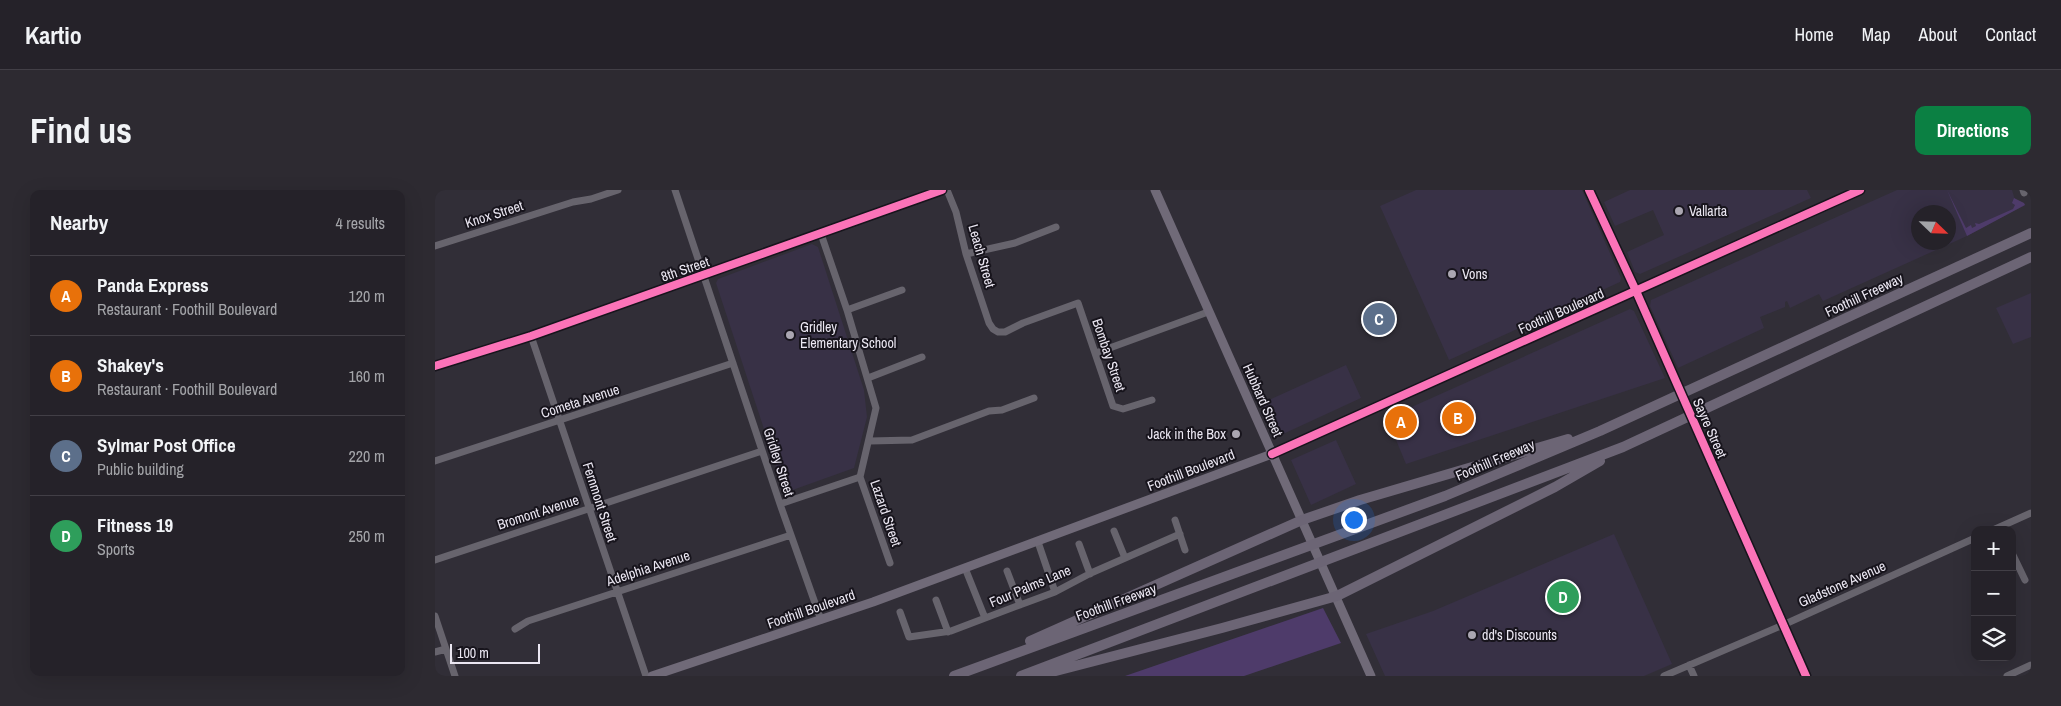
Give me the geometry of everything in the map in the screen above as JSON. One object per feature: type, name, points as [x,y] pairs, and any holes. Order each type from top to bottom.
[{"type":"highway","name":"Foothill Freeway","points":[[953,676],[1445,496],[1600,431],[2031,234]]},
{"type":"highway","points":[[1021,676],[1623,446],[2031,257]]},
{"type":"highway","points":[[953,676],[1302,520],[1535,447],[1600,431]]},
{"type":"highway","points":[[1034,676],[1222,628],[1337,596],[1555,487],[1623,446]]},
{"type":"main road","name":"Hubbard Street","points":[[1155,190],[1371,676]]},
{"type":"main road","name":"Foothill Boulevard","points":[[652,676],[821,620],[1272,454],[1860,190]]},
{"type":"street","name":"Knox Street","points":[[435,246],[573,202],[591,199],[619,190]]},
{"type":"street","name":"Gridley Street","points":[[676,190],[762,451],[821,620]]},
{"type":"street","name":"8th Street","points":[[435,366],[531,336],[704,276],[942,190]]},
{"type":"street","name":"Leach Street","points":[[947,190],[956,212],[966,254],[989,323],[993,329],[1005,332],[1023,323],[1078,303]]},
{"type":"street","name":"Sayre Street","points":[[1589,190],[1636,291],[1806,676]]},
{"type":"street","points":[[966,254],[1015,243],[1056,228]]},
{"type":"street","name":"Lazard Street","points":[[821,234],[847,310],[876,408],[860,477],[890,563]]},
{"type":"street","points":[[847,310],[902,290]]},
{"type":"street","name":"Bombay Street","points":[[1078,303],[1113,406],[1123,409],[1152,400]]},
{"type":"street","points":[[1096,353],[1208,312]]},
{"type":"street","name":"Fernmont Street","points":[[531,336],[616,592],[646,676]]},
{"type":"street","points":[[868,378],[922,357]]},
{"type":"street","name":"Cometa Avenue","points":[[435,462],[733,363]]},
{"type":"street","points":[[869,441],[911,440],[989,411],[1002,410],[1034,398]]},
{"type":"street","name":"Bromont Avenue","points":[[435,560],[762,451]]},
{"type":"street","points":[[780,504],[860,477]]},
{"type":"street","points":[[2004,526],[2031,513]]},
{"type":"street","points":[[1175,520],[1185,550]]},
{"type":"street","points":[[1114,531],[1125,558]]},
{"type":"street","name":"Four Palms Lane","points":[[900,612],[909,637],[948,632],[1055,592],[1089,574],[1180,534]]},
{"type":"street","name":"Adelphia Avenue","points":[[515,629],[528,621],[791,535]]},
{"type":"street","name":"Gladstone Avenue","points":[[1664,676],[1783,625],[1971,540]]},
{"type":"street","points":[[1037,542],[1055,592]]},
{"type":"street","points":[[1079,544],[1089,574]]},
{"type":"street","points":[[2016,561],[2025,580]]},
{"type":"street","points":[[965,568],[985,618]]},
{"type":"street","points":[[1007,571],[1020,605]]},
{"type":"street","points":[[936,600],[948,632]]},
{"type":"street","points":[[435,616],[455,676]]},
{"type":"street","points":[[435,652],[446,649]]},
{"type":"street","points":[[1689,665],[1694,676]]},
{"type":"street","points":[[2007,676],[2031,665]]},
{"type":"shaded area","points":[[1416,190],[1582,190],[1621,278],[1620,282],[1449,360],[1380,206]]},
{"type":"shaded area","points":[[1630,190],[1807,190],[1811,198],[1640,274],[1635,272],[1627,252],[1664,235],[1653,210],[1615,226],[1604,202]]},
{"type":"shaded area","points":[[1897,190],[2012,190],[2015,200],[2025,205],[1956,241],[1956,205],[1911,205],[1911,250],[1936,250],[1823,301],[1819,294],[1790,308],[1787,301],[1785,302],[1785,307],[1760,317],[1764,328],[1678,368],[1650,306],[1651,300]]},
{"type":"shaded area","points":[[2014,198],[2024,203],[2025,205],[1967,236],[1956,208],[1966,228],[1971,225],[1972,228],[1976,226],[1975,223],[1979,224],[2013,209],[2015,205],[2012,203]]},
{"type":"shaded area","name":"Gridley Elementary School","points":[[812,244],[818,247],[864,390],[867,417],[854,468],[787,492],[784,490],[716,283],[718,279]]},
{"type":"shaded area","points":[[2031,293],[2031,337],[2013,344],[1996,308]]},
{"type":"shaded area","points":[[1630,309],[1634,311],[1665,378],[1406,464],[1387,418]]},
{"type":"shaded area","points":[[1346,365],[1361,398],[1283,434],[1277,432],[1268,411],[1264,412],[1260,404]]},
{"type":"shaded area","points":[[1336,440],[1356,484],[1311,505],[1291,460]]},
{"type":"shaded area","points":[[1614,534],[1672,664],[1644,676],[1385,676],[1366,634],[1433,611]]},
{"type":"shaded area","points":[[1323,608],[1341,643],[1244,676],[1125,676]]},
{"type":"cycle path","points":[[435,366],[531,336],[942,190]]},
{"type":"cycle path","points":[[1589,190],[1636,291],[1806,676]]},
{"type":"cycle path","points":[[1272,454],[1860,190]]},
{"type":"place","name":"Vallarta","points":[[1679,211]]},
{"type":"place","name":"Vons","points":[[1452,274]]},
{"type":"place","name":"Sylmar Post Office","points":[[1379,319]]},
{"type":"place","name":"Gridley Elementary School","points":[[790,335]]},
{"type":"place","name":"Shakey's","points":[[1458,418]]},
{"type":"place","name":"Panda Express","points":[[1401,422]]},
{"type":"place","name":"Jack in the Box","points":[[1236,434]]},
{"type":"place","name":"Fitness 19","points":[[1563,597]]},
{"type":"place","name":"dd's Discounts","points":[[1472,635]]}]
